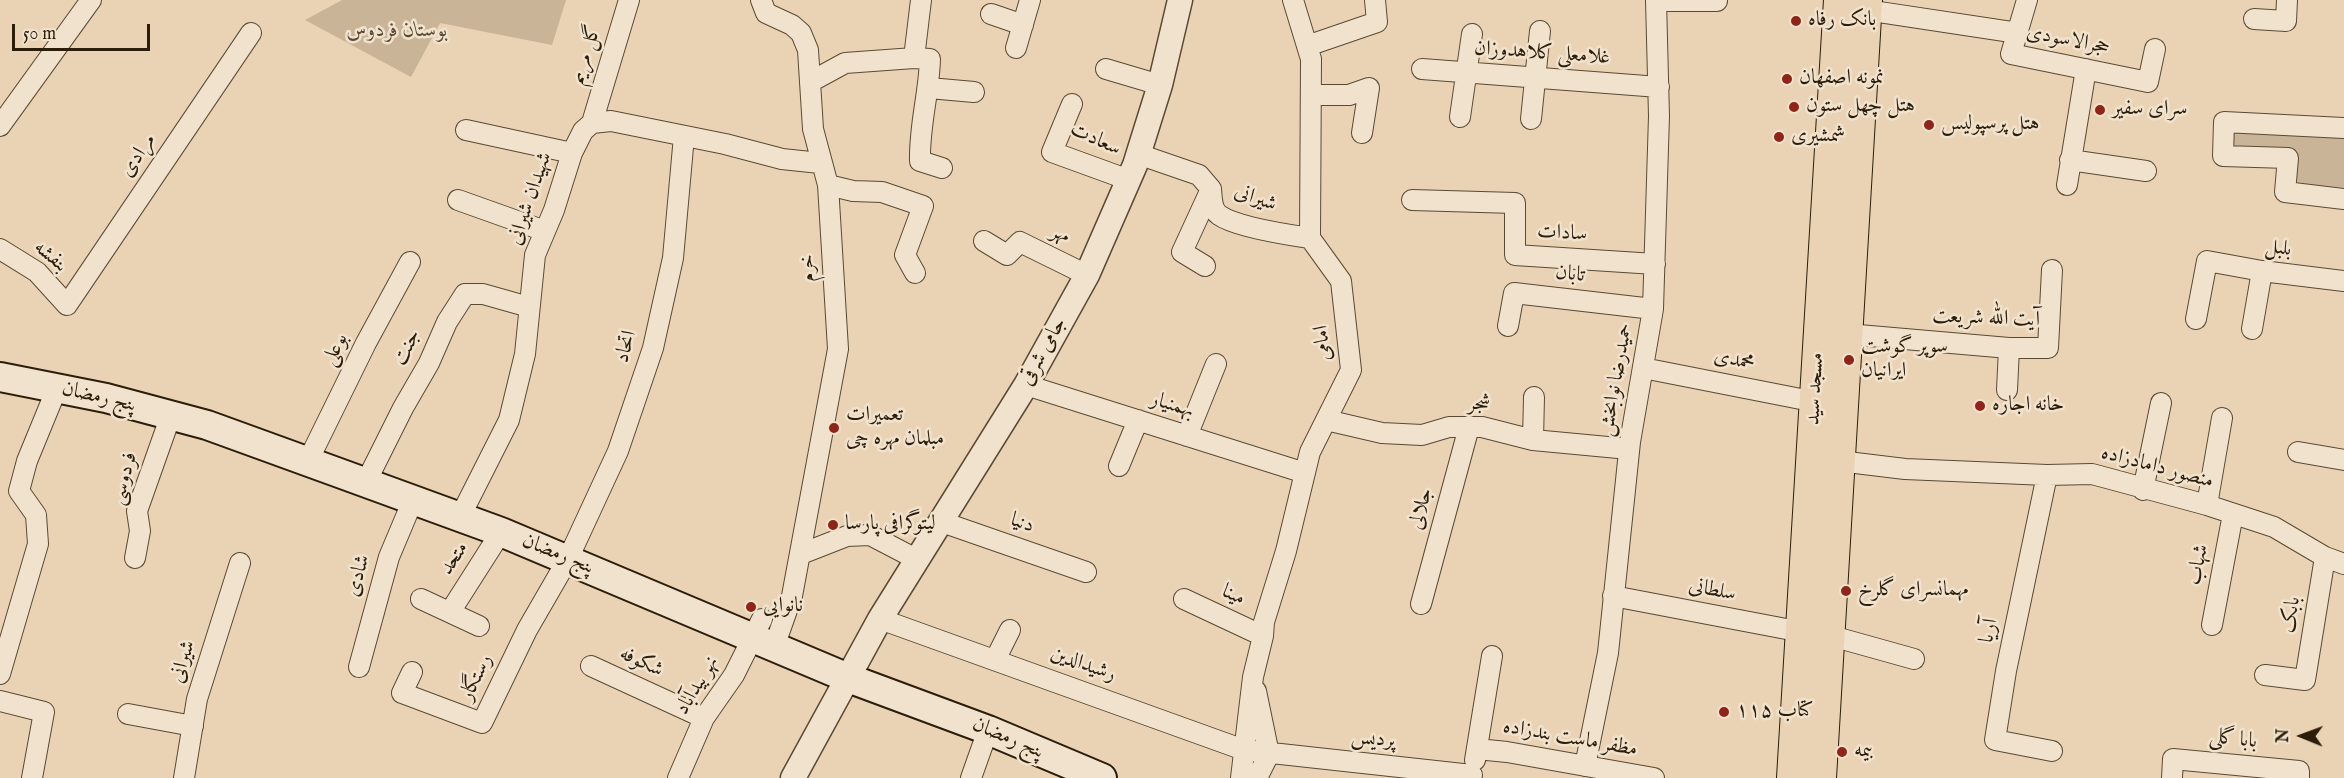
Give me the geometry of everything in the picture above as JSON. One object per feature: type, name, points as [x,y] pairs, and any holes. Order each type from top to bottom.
[{"type":"main road","name":"مسجد سید","points":[[1793,778],[1839,461],[1847,334],[1857,3]]},
{"type":"main road","name":"مسجد سید","points":[[1820,778],[1815,633],[1816,402],[1857,3]]},
{"type":"main road","name":"پنج رمضان","points":[[0,377],[57,388],[207,424],[501,532],[763,634],[848,678],[988,730],[1074,773],[1102,778]]},
{"type":"street","name":"گل مریم","points":[[592,123],[628,0]]},
{"type":"street","name":"خرم","points":[[762,0],[766,13],[792,25],[801,33],[808,50],[812,81],[813,129],[820,163],[828,185],[838,349],[792,596],[763,634]]},
{"type":"street","points":[[914,58],[921,0]]},
{"type":"street","points":[[1016,48],[1030,0]]},
{"type":"street","name":"جامی شرقی","points":[[793,778],[880,619],[1026,385],[1087,275],[1129,180],[1138,154],[1160,85],[1180,0]]},
{"type":"street","points":[[1293,0],[1311,59],[1310,238]]},
{"type":"street","points":[[1307,46],[1377,22],[1375,0]]},
{"type":"street","points":[[1656,0],[1717,1]]},
{"type":"street","name":"حمیدرضا نوابخش","points":[[1585,766],[1608,653],[1629,449],[1653,309],[1659,87],[1656,0]]},
{"type":"street","points":[[2018,33],[2028,0]]},
{"type":"street","points":[[2254,20],[2286,21],[2287,0]]},
{"type":"street","name":"حجرالاسودی","points":[[1857,3],[2018,33],[2011,54],[2148,82],[2155,49]]},
{"type":"street","points":[[0,126],[82,4]]},
{"type":"street","points":[[991,14],[1023,25]]},
{"type":"street","points":[[1531,119],[1540,31]]},
{"type":"street","name":"مرادی","points":[[67,305],[251,33]]},
{"type":"street","points":[[1460,117],[1472,34]]},
{"type":"street","points":[[812,81],[845,63],[930,59],[929,88],[920,136],[920,160],[942,168]]},
{"type":"street","points":[[1106,69],[1160,85]]},
{"type":"street","name":"غلامعلی کلاهدوزان","points":[[1422,69],[1659,87]]},
{"type":"street","points":[[2067,186],[2086,69]]},
{"type":"street","points":[[929,88],[974,92]]},
{"type":"street","points":[[1311,95],[1349,95],[1369,88],[1362,133]]},
{"type":"street","name":"سعادت","points":[[1072,104],[1052,152],[1129,180]]},
{"type":"street","points":[[592,123],[611,122],[782,159],[820,163]]},
{"type":"street","points":[[2344,128],[2224,122],[2223,156],[2288,158],[2285,192],[2344,199]]},
{"type":"street","name":"شهیدان شیرانی","points":[[460,517],[509,420],[525,354],[535,255],[572,153],[584,131],[592,123]]},
{"type":"street","points":[[466,130],[572,153]]},
{"type":"street","name":"اتحاد","points":[[568,559],[618,451],[653,348],[673,258],[684,136]]},
{"type":"street","name":"شیرانی","points":[[1138,154],[1198,176],[1211,189],[1212,205],[1219,215],[1262,230],[1310,238]]},
{"type":"street","points":[[2070,159],[2146,171]]},
{"type":"street","points":[[828,185],[853,191],[882,192],[923,206],[905,255],[915,273]]},
{"type":"street","points":[[1205,266],[1182,252],[1211,189]]},
{"type":"street","points":[[458,200],[545,231]]},
{"type":"street","name":"سادات","points":[[1412,200],[1515,203],[1515,255],[1655,264]]},
{"type":"street","name":"امامی","points":[[1241,778],[1252,677],[1263,636],[1264,622],[1286,551],[1310,452],[1351,370],[1341,281],[1310,238]]},
{"type":"street","name":"مهر","points":[[984,241],[1007,255],[1020,242],[1087,275]]},
{"type":"street","name":"بنفشه","points":[[0,249],[37,272],[67,305]]},
{"type":"street","name":"بلبل","points":[[2196,319],[2207,261],[2262,271],[2344,280]]},
{"type":"street","name":"بوعلی","points":[[308,461],[366,343],[410,262]]},
{"type":"street","name":"آیت الله شریعت","points":[[1847,334],[2009,348],[2048,348],[2052,270]]},
{"type":"street","points":[[2252,329],[2262,271]]},
{"type":"street","name":"تابان","points":[[1508,326],[1514,292],[1653,309]]},
{"type":"street","name":"جنت","points":[[366,483],[429,363],[447,322],[465,294],[483,294],[529,306]]},
{"type":"street","points":[[2007,390],[2009,348]]},
{"type":"street","points":[[1187,436],[1216,364]]},
{"type":"street","name":"محمدی","points":[[1643,368],[1816,402]]},
{"type":"street","name":"بهمنیار","points":[[1026,385],[1305,473]]},
{"type":"street","points":[[0,674],[38,544],[36,515],[19,491],[57,388]]},
{"type":"street","points":[[1533,441],[1534,398]]},
{"type":"street","points":[[2143,490],[2161,403]]},
{"type":"street","name":"فردوسی","points":[[135,558],[140,531],[137,511],[171,415]]},
{"type":"street","points":[[2207,505],[2222,418]]},
{"type":"street","points":[[1119,466],[1138,420]]},
{"type":"street","name":"شجر","points":[[1326,420],[1382,433],[1422,435],[1449,427],[1469,427],[1509,432],[1533,441],[1629,449]]},
{"type":"street","name":"جلالی","points":[[1421,604],[1469,427]]},
{"type":"street","points":[[2298,452],[2344,459]]},
{"type":"street","name":"منصور دامادزاده","points":[[1839,461],[1905,469],[2048,475],[2092,474],[2143,490],[2207,505],[2274,527],[2335,561]]},
{"type":"street","name":"آریا","points":[[2048,475],[2006,671],[1995,740],[2052,751]]},
{"type":"street","name":"شادی","points":[[359,667],[389,557],[413,500]]},
{"type":"street","name":"شهاب","points":[[2212,625],[2233,514]]},
{"type":"street","name":"دنیا","points":[[942,522],[1086,572]]},
{"type":"street","name":"متحد","points":[[450,612],[501,532]]},
{"type":"street","points":[[801,554],[848,537],[870,535],[918,560]]},
{"type":"street","name":"رستگار","points":[[412,672],[402,693],[482,723],[527,630],[568,559]]},
{"type":"street","name":"بابک","points":[[2265,675],[2305,680],[2335,561]]},
{"type":"street","name":"شیرانی","points":[[184,778],[197,699],[240,563]]},
{"type":"street","name":"سلطانی","points":[[1613,597],[1815,633],[1914,659]]},
{"type":"street","points":[[421,599],[478,626]]},
{"type":"street","name":"مینا","points":[[1184,599],[1263,636]]},
{"type":"street","name":"رشیدالدین","points":[[880,619],[1244,750],[1269,754]]},
{"type":"street","points":[[995,660],[1010,630]]},
{"type":"street","name":"نهر بیدآباد","points":[[678,778],[704,718],[763,634]]},
{"type":"street","points":[[1471,776],[1492,656]]},
{"type":"street","name":"شکوفه","points":[[591,666],[704,718]]},
{"type":"street","name":"امامی","points":[[1252,677],[1269,754]]},
{"type":"street","points":[[0,701],[44,712],[32,778]]},
{"type":"street","points":[[128,714],[193,726]]},
{"type":"street","points":[[971,778],[988,730]]},
{"type":"street","name":"مظفر ماست بندزاده","points":[[1477,749],[1585,766],[1604,773],[1654,778]]},
{"type":"street","points":[[1257,778],[1269,754]]},
{"type":"street","name":"پردیس","points":[[1269,754],[1354,770],[1471,776]]},
{"type":"street","name":"بابا گلی","points":[[2172,778],[2174,759],[2299,771],[2299,778]]},
{"type":"green space","name":"بوستان فردوس","points":[[342,0],[566,0],[552,45],[440,23],[411,77],[305,20]]},
{"type":"green space","points":[[2227,129],[2344,131],[2344,188],[2292,185],[2291,151],[2227,145]]},
{"type":"place","name":"بانک رفاه","points":[[1796,21]]},
{"type":"place","name":"نمونه اصفهان","points":[[1787,79]]},
{"type":"place","name":"هتل چهل ستون","points":[[1794,107]]},
{"type":"place","name":"سرای سفیر","points":[[2100,110]]},
{"type":"place","name":"هتل پرسپولیس","points":[[1929,125]]},
{"type":"place","name":"شمشیری","points":[[1779,137]]},
{"type":"place","name":"سوپر گوشت ایرانیان","points":[[1849,360]]},
{"type":"place","name":"خانه اجاره","points":[[1980,406]]},
{"type":"place","name":"تعمیرات مبلمان مهره چی","points":[[834,428]]},
{"type":"place","name":"لیتوگرافی پارسا","points":[[833,525]]},
{"type":"place","name":"مهمانسرای گلرخ","points":[[1846,591]]},
{"type":"place","name":"نانوایی","points":[[751,607]]},
{"type":"place","name":"کتاب ۱۱۵","points":[[1724,712]]},
{"type":"place","name":"بیمه","points":[[1842,752]]}]
